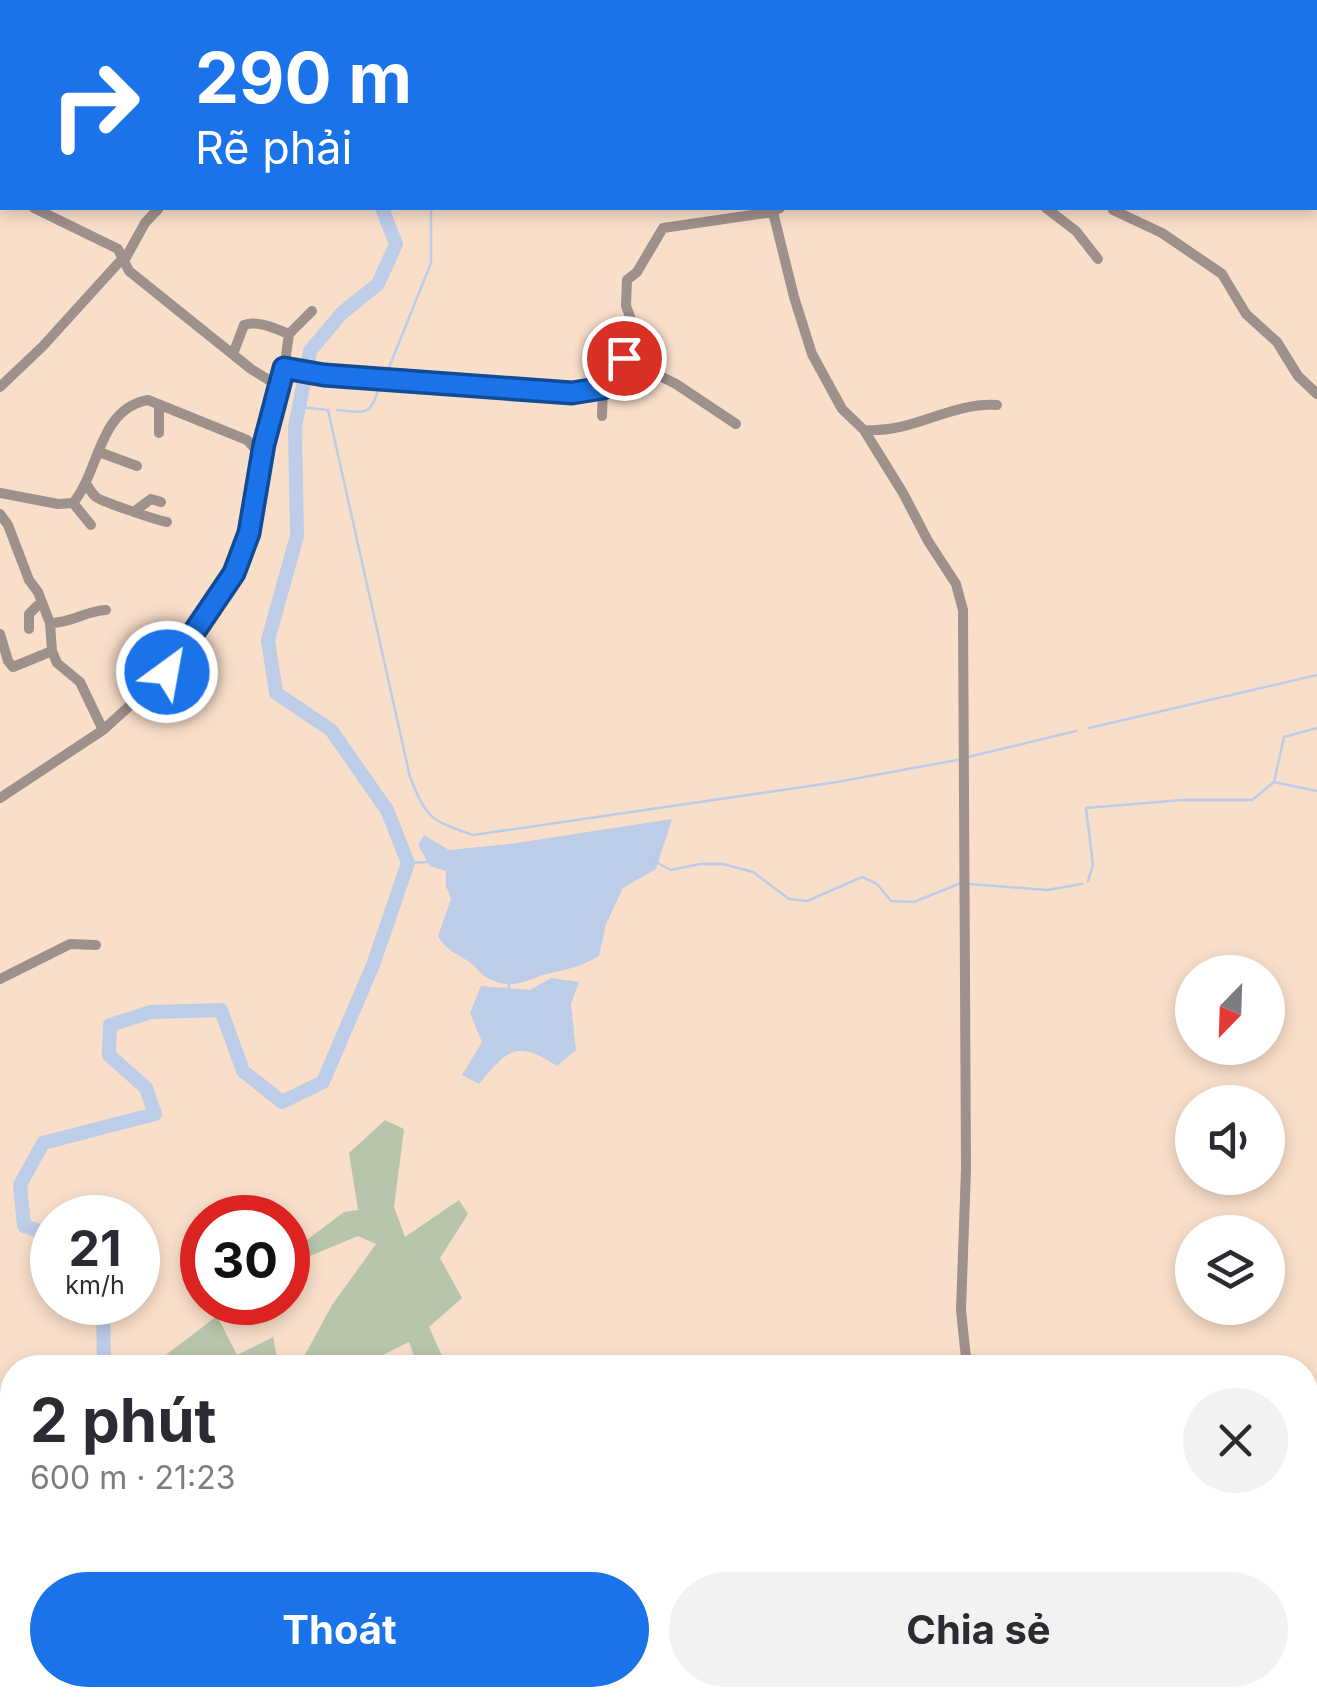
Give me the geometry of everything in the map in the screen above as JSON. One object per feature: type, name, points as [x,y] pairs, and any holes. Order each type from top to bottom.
[{"type":"street","points":[[38,210],[118,249],[130,271],[232,354],[280,387]]},
{"type":"street","points":[[0,388],[123,260],[157,210]]},
{"type":"street","points":[[706,222],[708,210]]},
{"type":"street","points":[[602,416],[603,388],[624,358],[631,319],[626,306],[627,280],[663,228],[776,210],[794,298],[812,354],[842,409],[864,430],[956,584],[963,610],[966,1169],[961,1310],[965,1355]]},
{"type":"street","points":[[1049,210],[1076,231],[1098,259]]},
{"type":"street","points":[[1114,210],[1162,233],[1222,274],[1246,314],[1277,342],[1298,376],[1317,394]]},
{"type":"street","points":[[0,798],[103,730],[167,672],[234,573],[249,533],[261,455],[280,387],[289,334],[312,311]]},
{"type":"street","points":[[232,354],[244,325],[251,322],[289,334]]},
{"type":"street","points":[[624,358],[676,384],[736,424]]},
{"type":"street","points":[[284,369],[572,393],[603,388]]},
{"type":"street","points":[[73,503],[86,483],[112,422],[128,408],[148,400],[247,440],[261,455]]},
{"type":"street","points":[[864,430],[897,430],[974,405],[997,405]]},
{"type":"street","points":[[158,433],[159,406]]},
{"type":"street","points":[[99,452],[137,466]]},
{"type":"street","points":[[86,483],[98,499],[136,511],[150,520],[166,522]]},
{"type":"street","points":[[0,493],[58,504],[73,503]]},
{"type":"street","points":[[136,511],[152,499],[160,502]]},
{"type":"street","points":[[73,503],[92,525]]},
{"type":"street","points":[[0,514],[42,602],[57,663],[80,682],[103,730]]},
{"type":"street","points":[[29,629],[29,614],[42,602]]},
{"type":"street","points":[[50,624],[76,620],[88,611],[106,610]]},
{"type":"street","points":[[0,634],[13,667],[52,651]]},
{"type":"street","points":[[0,979],[70,944],[96,945]]},
{"type":"green space","points":[[385,1120],[404,1129],[394,1207],[405,1237],[459,1200],[468,1214],[440,1258],[462,1298],[429,1327],[442,1355],[414,1355],[409,1342],[382,1355],[305,1355],[332,1305],[376,1244],[358,1236],[310,1256],[310,1238],[344,1212],[358,1210],[349,1153]]},
{"type":"green space","points":[[205,1325],[222,1325],[237,1355],[167,1355]]},
{"type":"green space","points":[[273,1337],[277,1355],[237,1355]]},
{"type":"water","points":[[672,819],[656,869],[623,888],[606,924],[599,956],[593,959],[521,983],[505,984],[484,975],[438,936],[451,899],[446,871],[430,866],[418,845],[424,835],[449,850]]},
{"type":"water","points":[[551,978],[579,982],[571,1004],[576,1050],[557,1066],[532,1053],[514,1052],[479,1084],[462,1075],[482,1042],[470,1013],[481,986],[530,990]]},
{"type":"waterway","points":[[30,1228],[24,1226],[20,1185],[43,1143],[155,1114],[146,1088],[109,1055],[110,1025],[151,1012],[221,1010],[243,1071],[282,1102],[323,1082],[373,965],[408,863],[387,810],[331,730],[276,693],[268,640],[297,536],[295,427],[310,351],[342,313],[378,284],[396,244],[383,210]]},
{"type":"waterway","points":[[388,370],[431,263],[431,210]]},
{"type":"waterway","points":[[337,410],[356,412],[370,408],[380,386]]},
{"type":"waterway","points":[[299,407],[328,410]]},
{"type":"waterway","points":[[328,410],[410,777],[426,810],[447,826],[473,835],[837,782],[957,760]]},
{"type":"waterway","points":[[1089,728],[1317,675]]},
{"type":"waterway","points":[[1088,881],[1093,865],[1086,808],[1182,800],[1252,800],[1274,782],[1284,737],[1317,728]]},
{"type":"waterway","points":[[968,757],[1076,731]]},
{"type":"waterway","points":[[1274,782],[1317,791]]},
{"type":"waterway","points":[[408,863],[428,862]]},
{"type":"waterway","points":[[656,862],[671,870],[723,864],[753,872],[789,899],[807,901],[862,877],[877,884],[891,901],[914,902],[961,883]]},
{"type":"waterway","points":[[969,884],[1047,890],[1082,884]]},
{"type":"waterway","points":[[509,984],[509,989]]},
{"type":"waterway","points":[[103,1325],[104,1355]]},
{"type":"route","points":[[167,672],[234,573],[249,533],[264,444],[284,368],[324,375],[572,393],[603,388],[624,358]]}]
